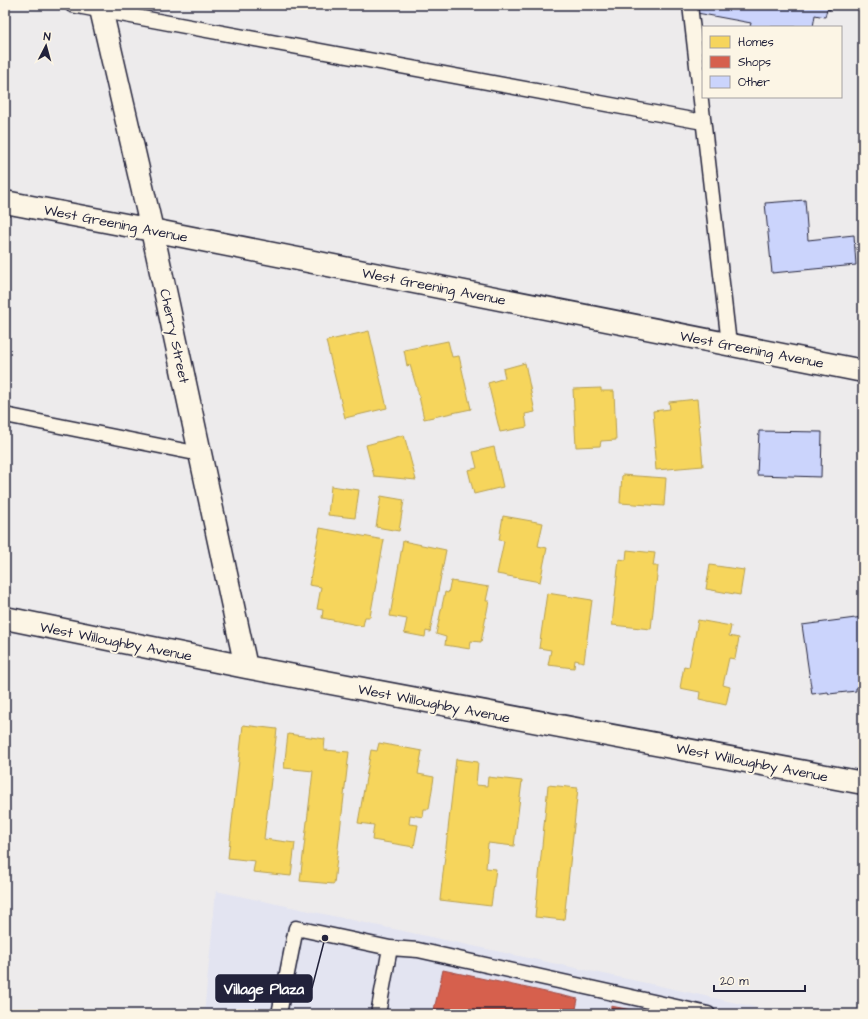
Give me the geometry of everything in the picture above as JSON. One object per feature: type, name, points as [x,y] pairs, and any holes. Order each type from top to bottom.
[{"type":"street","name":"Cherry Street","points":[[101,8],[152,230],[246,667]]},
{"type":"street","name":"West Greening Avenue","points":[[5,202],[863,371]]},
{"type":"street","name":"West Willoughby Avenue","points":[[5,618],[246,667],[863,783]]},
{"type":"lane","points":[[72,5],[101,8],[704,122]]},
{"type":"lane","points":[[690,5],[729,344]]},
{"type":"lane","points":[[5,415],[200,454]]},
{"type":"lane","points":[[278,1014],[296,928],[390,948],[418,950],[708,1014]]},
{"type":"lane","points":[[378,1014],[390,948]]},
{"type":"shaded area","points":[[216,891],[660,986],[786,1014],[204,1014]]},
{"type":"building: Homes","points":[[369,331],[387,408],[345,418],[326,341]]},
{"type":"building: Homes","points":[[448,341],[452,357],[459,356],[471,409],[424,419],[418,392],[410,365],[407,366],[404,350]]},
{"type":"building: Homes","points":[[525,363],[535,412],[525,414],[527,427],[500,432],[488,383],[505,378],[503,369]]},
{"type":"building: Homes","points":[[601,388],[601,391],[614,391],[616,440],[601,441],[600,446],[576,447],[573,389]]},
{"type":"building: Homes","points":[[697,399],[703,466],[656,470],[653,411],[670,409],[669,402]]},
{"type":"building: Homes","points":[[404,435],[416,480],[374,476],[366,445]]},
{"type":"building: Homes","points":[[494,447],[503,487],[474,494],[468,470],[477,468],[473,452]]},
{"type":"building: Homes","points":[[622,475],[666,478],[664,506],[620,503]]},
{"type":"building: Homes","points":[[331,486],[359,490],[355,518],[328,515]]},
{"type":"building: Homes","points":[[381,496],[404,500],[399,531],[376,527]]},
{"type":"building: Homes","points":[[503,516],[543,523],[538,546],[547,548],[540,582],[497,574],[504,541],[499,540]]},
{"type":"building: Homes","points":[[320,528],[384,540],[370,617],[365,617],[363,626],[322,618],[323,610],[317,609],[321,587],[309,585]]},
{"type":"building: Homes","points":[[403,541],[446,550],[430,632],[426,631],[425,637],[404,633],[407,619],[390,616]]},
{"type":"building: Homes","points":[[627,550],[655,553],[653,566],[658,566],[651,629],[612,625],[619,559],[626,560]]},
{"type":"building: Homes","points":[[710,565],[744,570],[740,595],[706,589]]},
{"type":"building: Homes","points":[[451,581],[489,587],[486,601],[489,601],[481,642],[471,641],[470,649],[445,645],[446,637],[436,634],[445,592],[448,593]]},
{"type":"building: Homes","points":[[547,593],[592,600],[584,662],[575,660],[574,668],[548,665],[551,650],[539,648]]},
{"type":"building: Homes","points":[[698,620],[731,626],[729,636],[739,638],[735,659],[729,658],[723,685],[730,687],[726,705],[699,699],[700,692],[680,688],[684,666],[689,667]]},
{"type":"building: Homes","points":[[243,725],[277,729],[264,839],[295,843],[291,876],[253,872],[255,861],[228,858]]},
{"type":"building: Homes","points":[[288,734],[325,739],[324,750],[349,752],[334,884],[300,881],[313,771],[284,768]]},
{"type":"building: Homes","points":[[379,743],[422,751],[418,774],[434,777],[429,809],[424,809],[423,817],[410,815],[409,824],[418,825],[414,847],[372,840],[374,825],[358,823],[371,750],[377,751]]},
{"type":"building: Homes","points":[[456,759],[478,762],[476,785],[487,786],[488,777],[522,781],[514,846],[488,843],[486,868],[496,869],[491,906],[440,900]]},
{"type":"building: Homes","points":[[548,785],[578,788],[564,920],[535,917]]},
{"type":"building: Shops","points":[[443,970],[578,999],[575,1014],[433,1014]]},
{"type":"building: Shops","points":[[611,1006],[651,1014],[610,1014]]},
{"type":"building: Other","points":[[698,5],[831,5],[830,10],[827,9],[825,17],[815,15],[813,26],[750,26],[751,23],[697,13]]},
{"type":"building: Other","points":[[805,200],[808,240],[854,235],[856,265],[772,273],[765,203]]},
{"type":"building: Other","points":[[759,431],[822,432],[821,477],[757,475]]},
{"type":"building: Other","points":[[863,617],[863,687],[856,688],[856,691],[812,694],[802,625]]},
{"type":"place","name":"Village Plaza","points":[[325,938]]}]
